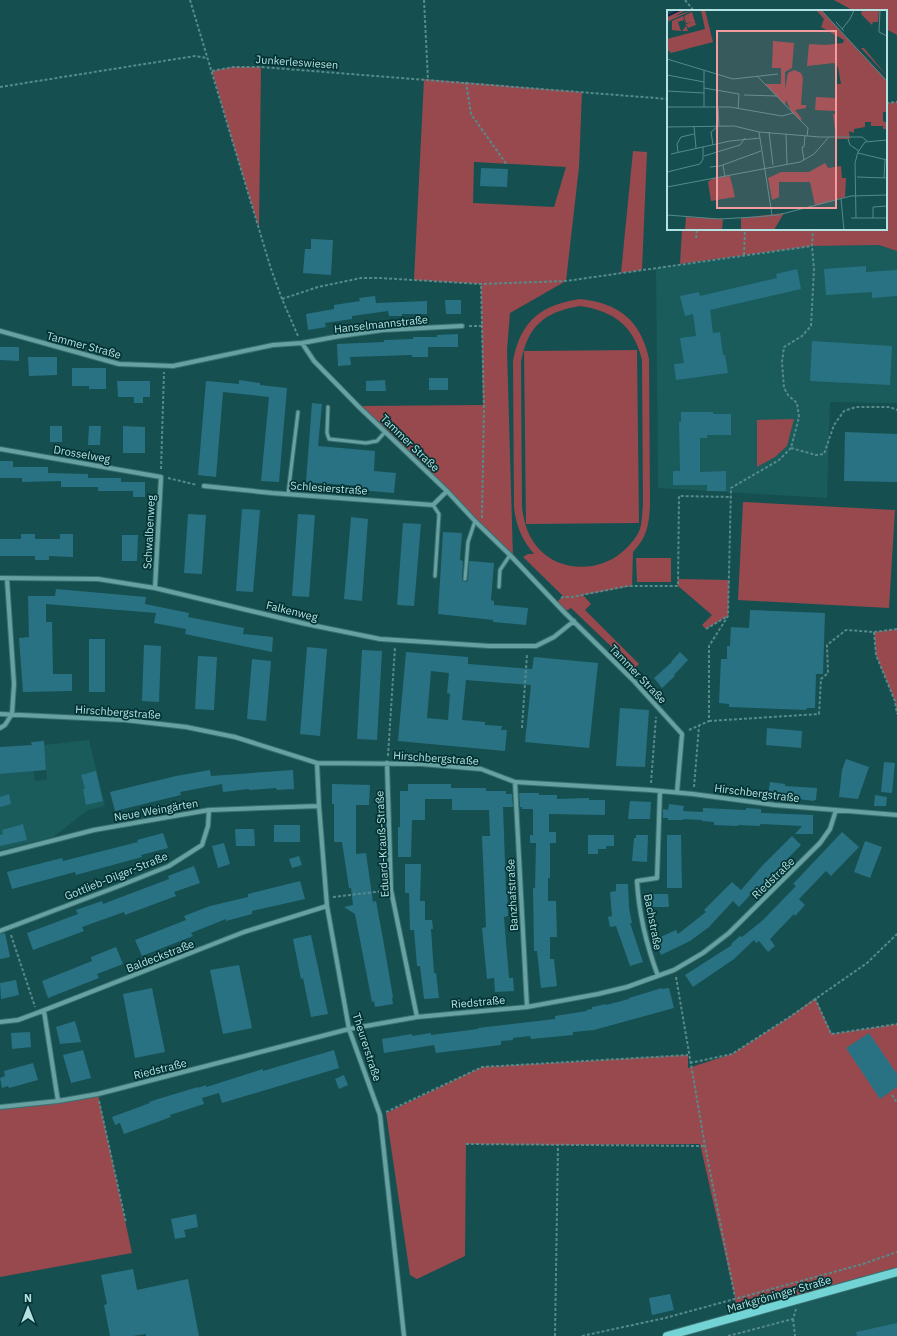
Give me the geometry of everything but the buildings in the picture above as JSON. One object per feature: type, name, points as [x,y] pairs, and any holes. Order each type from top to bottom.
[{"type":"main road","name":"Markgröninger Straße","points":[[667,1336],[897,1272]]},
{"type":"street","name":"Hanselmannstraße","points":[[302,343],[383,330],[462,326]]},
{"type":"street","name":"Tammer Straße","points":[[0,331],[119,364],[164,366],[173,366],[273,344],[302,343],[314,361],[358,406],[447,491],[632,679],[682,734]]},
{"type":"street","name":"Drosselweg","points":[[0,449],[161,477]]},
{"type":"street","name":"Schwalbenweg","points":[[155,588],[161,477]]},
{"type":"street","name":"Schlesierstraße","points":[[204,486],[288,494],[432,504]]},
{"type":"street","points":[[432,504],[447,491]]},
{"type":"street","name":"Falkenweg","points":[[0,577],[98,579],[155,588],[306,624],[380,639],[489,646],[536,646],[554,637],[574,621]]},
{"type":"street","points":[[0,728],[12,714],[14,684],[8,578]]},
{"type":"street","name":"Hirschbergstraße","points":[[0,714],[125,720],[186,727],[235,737],[317,764],[421,764],[481,769],[515,782],[677,792],[776,805],[897,815]]},
{"type":"street","points":[[677,792],[682,734]]},
{"type":"street","name":"Theurerstraße","points":[[317,764],[327,906],[349,1029],[380,1115],[404,1336]]},
{"type":"street","name":"Eduard-Krauß-Straße","points":[[387,764],[391,890],[418,1017]]},
{"type":"street","name":"Banzhafstraße","points":[[515,782],[527,1006]]},
{"type":"street","name":"Bachstraße","points":[[658,976],[642,927],[638,905],[637,881],[658,878],[660,791]]},
{"type":"street","name":"Neue Weingärten","points":[[0,854],[94,830],[209,810],[319,806]]},
{"type":"street","name":"Gottlieb-Dilger-Straße","points":[[0,931],[169,866],[202,845],[208,826],[209,810]]},
{"type":"street","name":"Riedstraße","points":[[0,1107],[58,1101],[98,1094],[349,1029],[418,1017],[527,1006],[605,993],[658,976],[674,970],[703,953],[729,933],[820,843],[830,829],[836,810]]},
{"type":"street","name":"Baldeckstraße","points":[[0,1022],[18,1020],[44,1011],[244,932],[327,906]]},
{"type":"street","points":[[44,1011],[58,1101]]},
{"type":"lane","points":[[328,407],[327,433],[329,439],[366,443],[377,441],[385,432]]},
{"type":"lane","points":[[288,494],[298,412]]},
{"type":"lane","points":[[432,504],[439,514],[435,576]]},
{"type":"lane","points":[[465,579],[468,542],[475,521]]},
{"type":"lane","points":[[499,587],[500,570],[510,555]]},
{"type":"path","points":[[190,0],[271,269],[282,299],[302,343]]},
{"type":"path","points":[[424,0],[428,80]]},
{"type":"path","points":[[685,0],[693,10]]},
{"type":"path","points":[[0,87],[195,56],[208,58]]},
{"type":"path","name":"Junkerleswiesen","points":[[212,71],[233,67],[261,67],[667,99]]},
{"type":"path","points":[[466,82],[471,114],[507,165]]},
{"type":"path","points":[[887,103],[897,102]]},
{"type":"path","points":[[696,238],[697,230]]},
{"type":"path","points":[[744,255],[745,230]]},
{"type":"path","points":[[709,721],[709,646],[728,616],[731,488],[779,460],[791,448],[799,417],[797,403],[788,395],[784,388],[782,362],[784,347],[802,336],[810,326],[814,269],[812,246],[813,230]]},
{"type":"path","points":[[282,299],[318,287],[361,278],[481,284],[566,281],[812,246]]},
{"type":"path","points":[[481,284],[484,409],[482,520]]},
{"type":"path","points":[[462,326],[482,326]]},
{"type":"path","points":[[164,366],[161,477],[204,486]]},
{"type":"path","points":[[791,448],[816,455],[824,454],[834,425],[844,411],[856,407],[890,407],[897,410]]},
{"type":"path","points":[[556,603],[563,597],[572,597],[628,586],[678,586],[679,496],[731,497]]},
{"type":"path","points":[[706,629],[728,616]]},
{"type":"path","points":[[682,734],[709,721],[819,714],[820,679],[828,673],[827,645],[846,630],[874,632],[897,629]]},
{"type":"path","points":[[874,632],[876,655],[895,702],[897,714]]},
{"type":"path","points":[[387,764],[396,640]]},
{"type":"path","points":[[522,728],[527,646]]},
{"type":"path","points":[[650,790],[657,707]]},
{"type":"path","points":[[693,794],[699,726]]},
{"type":"path","points":[[326,898],[391,890]]},
{"type":"path","points":[[690,1063],[732,1054],[791,1016],[815,998],[868,963],[897,934]]},
{"type":"path","points":[[14,942],[32,1000]]},
{"type":"path","points":[[674,970],[679,988],[688,1055],[735,1297]]},
{"type":"path","points":[[815,998],[832,1034],[897,1024]]},
{"type":"path","points":[[380,1115],[482,1067],[688,1055]]},
{"type":"path","points":[[98,1094],[126,1223]]},
{"type":"path","points":[[892,1096],[897,1103]]},
{"type":"path","points":[[466,1144],[705,1146]]},
{"type":"path","points":[[555,1336],[558,1145]]},
{"type":"path","points":[[582,1336],[665,1318],[735,1297],[863,1264],[897,1252]]},
{"type":"path","points":[[795,1336],[793,1319],[799,1299]]},
{"type":"path","points":[[728,1336],[793,1319]]},
{"type":"shaded area","points":[[834,0],[897,0],[897,35],[887,30],[887,10],[852,10]]},
{"type":"shaded area","points":[[233,67],[261,67],[259,228],[212,71]]},
{"type":"shaded area","points":[[424,79],[582,92],[579,167],[566,281],[510,313],[507,350],[513,558],[358,406],[483,405],[481,284],[414,280]],"holes":[[[474,162],[566,167],[554,207],[473,203]]]},
{"type":"shaded area","points":[[897,102],[897,251],[879,245],[812,246],[680,264],[682,230],[887,230],[887,103]]},
{"type":"shaded area","points":[[633,151],[647,152],[642,270],[621,273]]},
{"type":"shaded area","points":[[879,245],[897,251],[897,403],[830,402],[827,498],[658,488],[656,268],[812,246]]},
{"type":"shaded area","points":[[580,299],[594,301],[617,310],[626,316],[634,324],[640,334],[649,359],[650,512],[648,525],[644,536],[633,552],[632,586],[583,595],[591,604],[585,610],[639,664],[627,675],[609,657],[616,651],[571,608],[564,612],[556,603],[563,596],[523,557],[528,554],[534,554],[520,532],[515,514],[513,361],[521,335],[527,325],[544,310],[554,305]],"holes":[[[580,306],[592,308],[612,316],[628,329],[634,338],[642,360],[643,505],[640,529],[634,539],[621,553],[601,564],[579,567],[557,562],[548,557],[535,544],[529,535],[525,524],[522,507],[521,362],[528,338],[540,322],[557,312],[568,309]]]},
{"type":"shaded area","points":[[637,350],[639,523],[526,524],[524,351]]},
{"type":"shaded area","points":[[794,419],[787,446],[775,457],[757,467],[757,420]]},
{"type":"shaded area","points":[[743,502],[895,510],[889,608],[738,600]]},
{"type":"shaded area","points":[[636,558],[671,558],[671,582],[637,582]]},
{"type":"shaded area","points":[[678,579],[729,580],[728,616],[706,629],[702,625],[712,615],[678,586]]},
{"type":"shaded area","points":[[897,629],[897,714],[895,701],[876,655],[874,632]]},
{"type":"shaded area","points":[[89,740],[105,806],[88,810],[53,837],[0,850],[0,774],[34,771],[35,781],[47,779],[44,745]]},
{"type":"shaded area","points":[[815,998],[832,1034],[897,1024],[897,1272],[736,1317],[735,1297],[700,1144],[466,1144],[465,1256],[417,1279],[410,1275],[386,1113],[482,1067],[688,1055],[688,1068],[732,1054],[791,1016]]},
{"type":"shaded area","points":[[98,1094],[132,1253],[0,1277],[0,1107]]},
{"type":"shaded area","points":[[897,1272],[897,1336],[667,1336]]}]
